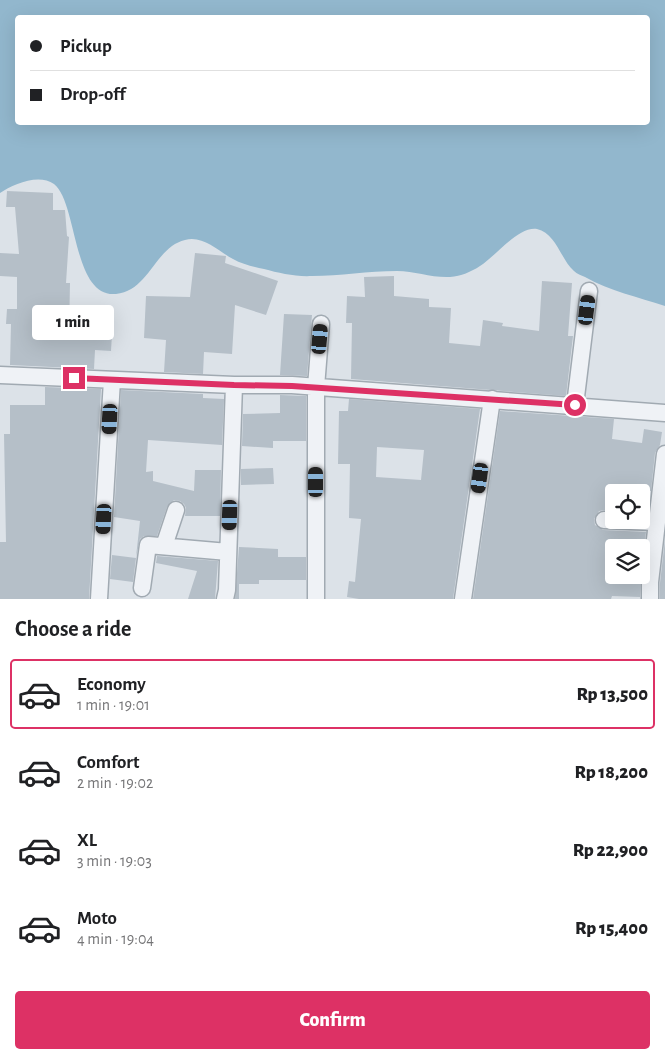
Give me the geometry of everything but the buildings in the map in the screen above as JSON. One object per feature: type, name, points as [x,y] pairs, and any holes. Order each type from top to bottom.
[{"type":"street","points":[[575,405],[590,291]]},
{"type":"street","points":[[316,599],[316,387],[321,324]]},
{"type":"street","points":[[0,375],[316,387],[665,413]]},
{"type":"street","points":[[99,599],[112,380]]},
{"type":"street","points":[[225,599],[234,385]]},
{"type":"street","points":[[464,599],[492,399]]},
{"type":"street","points":[[650,599],[656,522],[665,454]]},
{"type":"street","points":[[164,546],[176,510]]},
{"type":"street","points":[[604,520],[656,522]]},
{"type":"street","points":[[142,588],[148,544],[228,552]]},
{"type":"water","points":[[0,0],[665,0],[665,306],[614,290],[576,273],[569,266],[554,241],[544,232],[537,229],[522,232],[486,262],[473,270],[462,275],[450,277],[397,271],[323,276],[294,275],[248,265],[233,259],[204,242],[192,239],[185,240],[175,244],[166,251],[136,285],[127,291],[116,294],[102,291],[91,281],[83,266],[62,194],[54,184],[48,181],[34,180],[12,186],[0,193]]},
{"type":"route","points":[[74,378],[292,386],[575,405]]}]
